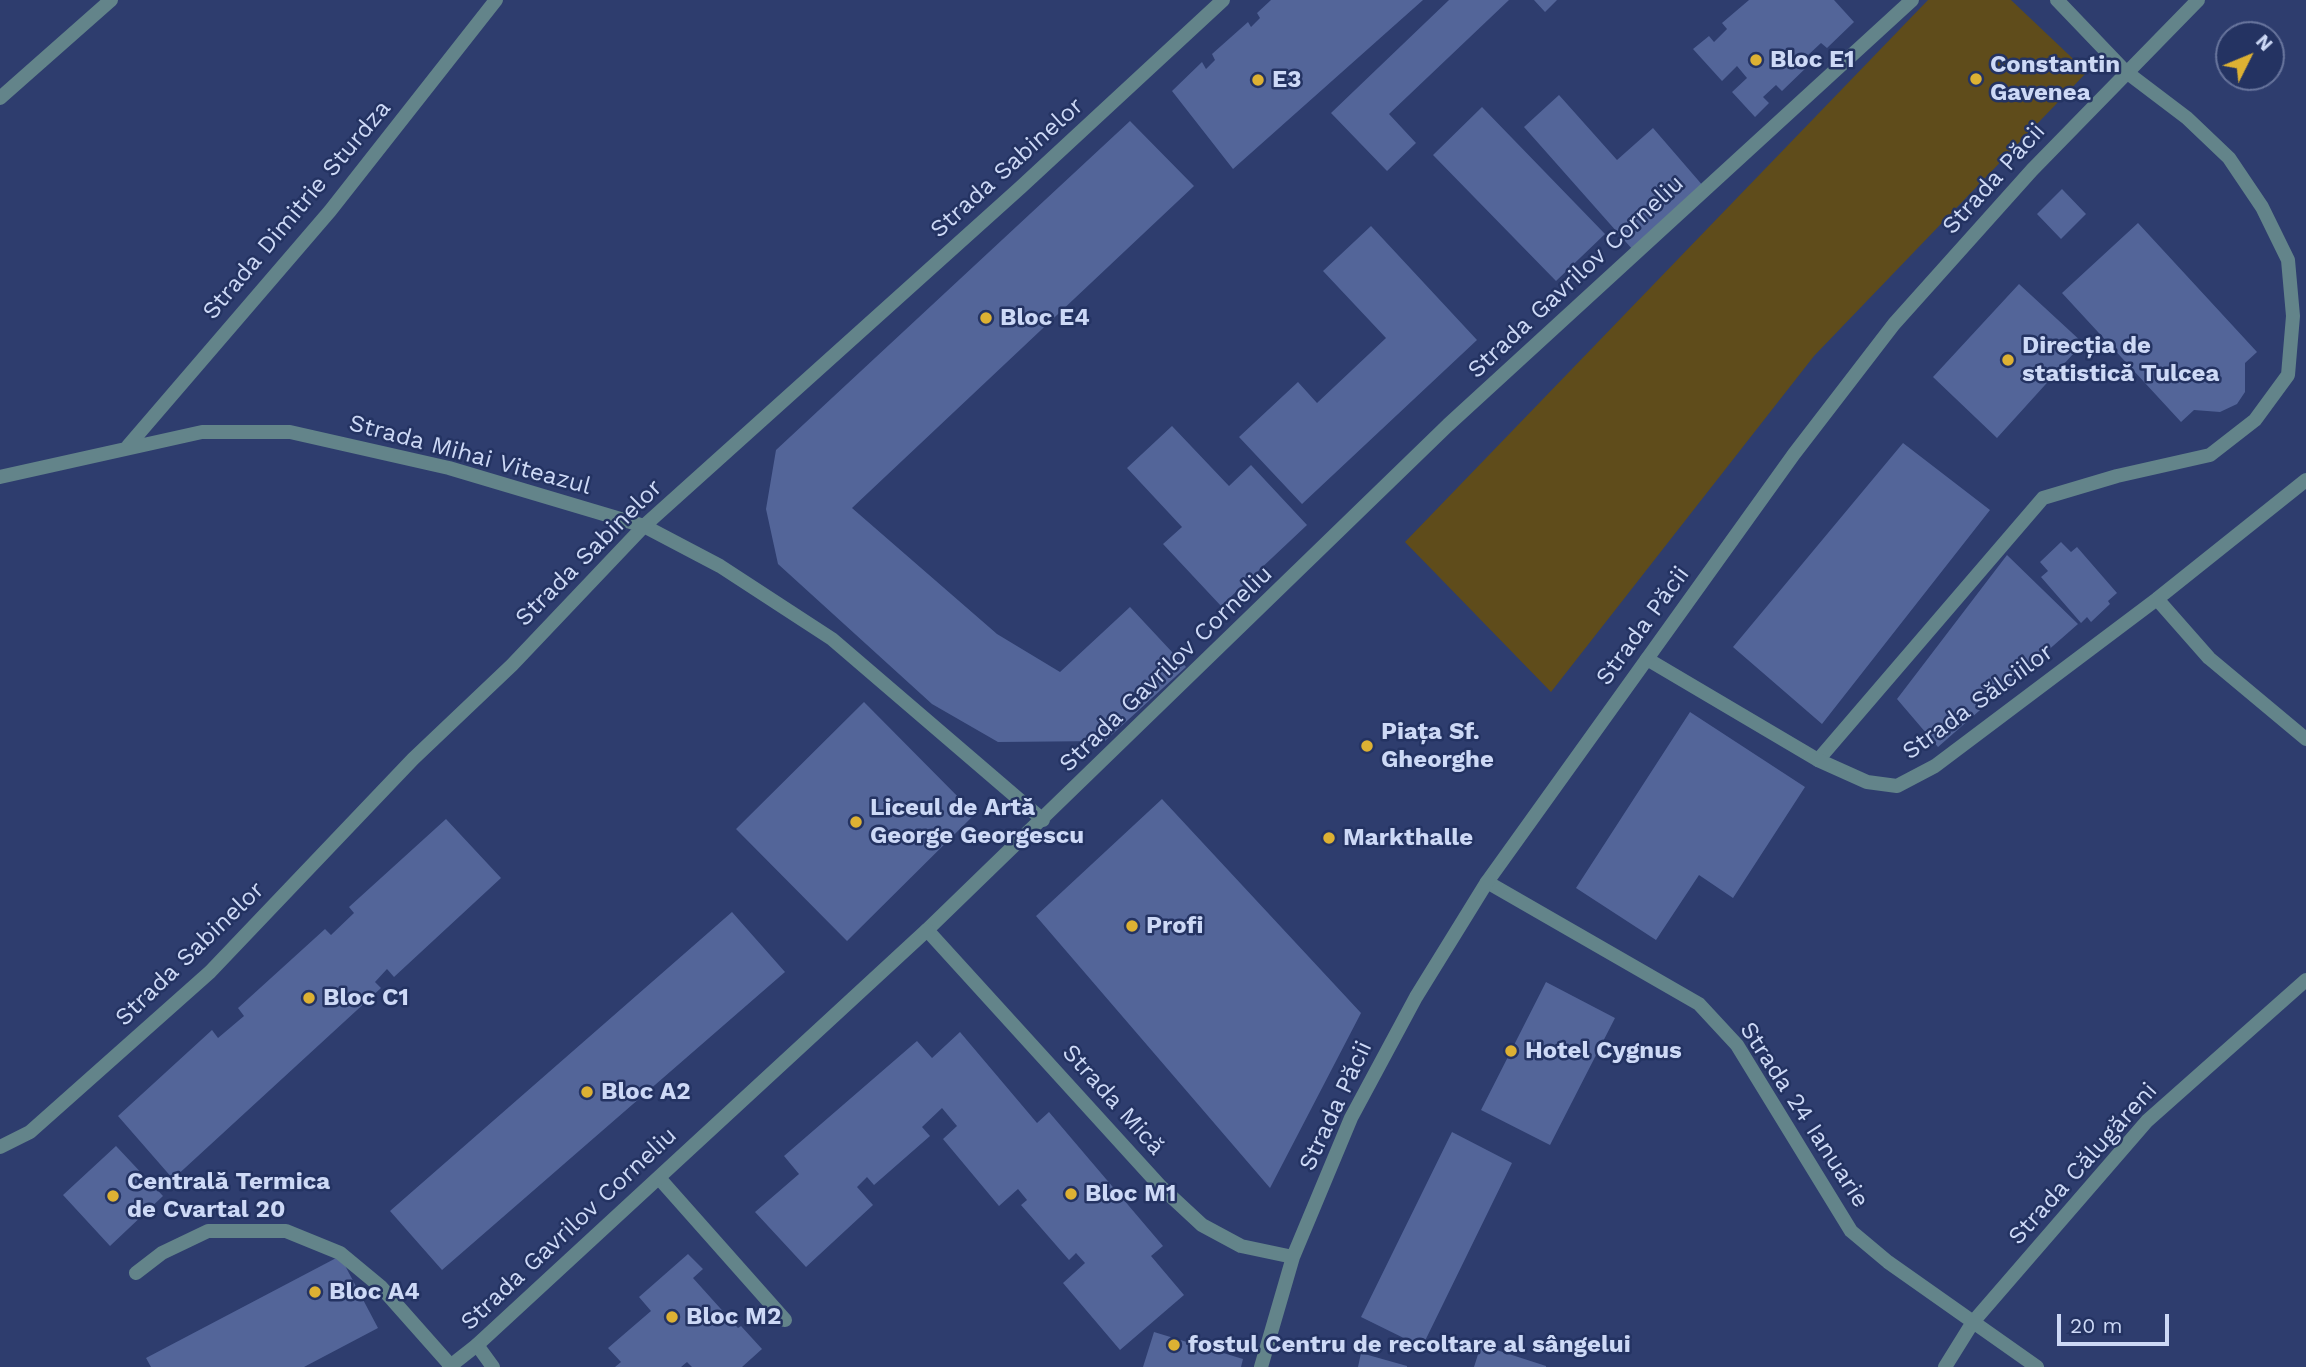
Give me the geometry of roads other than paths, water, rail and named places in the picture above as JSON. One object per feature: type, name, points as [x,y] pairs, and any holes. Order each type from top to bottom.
[{"type":"street","points":[[0,98],[111,0]]},
{"type":"street","name":"Strada Dimitrie Sturdza","points":[[128,446],[330,211],[496,0]]},
{"type":"street","name":"Strada Sabinelor","points":[[0,1147],[30,1132],[211,972],[413,759],[512,665],[644,526],[1011,196],[1223,0]]},
{"type":"street","name":"Strada Gavrilov Corneliu","points":[[450,1366],[477,1345],[927,930],[1448,425],[1912,0]]},
{"type":"street","points":[[1818,760],[2043,498],[2117,476],[2210,455],[2255,420],[2288,375],[2293,316],[2288,260],[2262,207],[2229,158],[2187,118],[2125,71],[2057,0]]},
{"type":"street","name":"Strada Păcii","points":[[1261,1367],[1293,1257],[1351,1118],[1416,997],[1487,882],[1794,454],[1894,324],[2125,71],[2198,0]]},
{"type":"street","name":"Strada Mihai Viteazul","points":[[0,477],[128,446],[202,432],[290,432],[449,468],[644,526],[720,566],[832,639],[1043,820]]},
{"type":"street","name":"Strada Sălciilor","points":[[1647,659],[1818,760],[1867,782],[1897,786],[1935,766],[2157,599],[2306,480]]},
{"type":"street","points":[[2157,599],[2209,658],[2306,739]]},
{"type":"street","name":"Strada 24 Ianuarie","points":[[1487,882],[1699,1004],[1737,1045],[1851,1231],[1888,1262],[2037,1367]]},
{"type":"street","name":"Strada Mică","points":[[927,930],[1161,1187],[1202,1225],[1241,1246],[1293,1257]]},
{"type":"street","name":"Strada Călugăreni","points":[[1945,1367],[1973,1322],[2147,1121],[2306,980]]},
{"type":"street","points":[[659,1178],[785,1320]]},
{"type":"street","points":[[136,1273],[162,1253],[208,1231],[286,1231],[340,1253],[350,1261],[381,1287],[450,1366]]},
{"type":"street","points":[[477,1345],[493,1367]]},
{"type":"place","name":"Bloc E1","points":[[1756,60]]},
{"type":"place","name":"Constantin Gavenea","points":[[1976,79]]},
{"type":"place","name":"E3","points":[[1258,80]]},
{"type":"place","name":"Bloc E4","points":[[986,318]]},
{"type":"place","name":"Direcția de statistică Tulcea","points":[[2008,360]]},
{"type":"place","name":"Piața Sf. Gheorghe","points":[[1367,746]]},
{"type":"place","name":"Liceul de Artă George Georgescu","points":[[856,822]]},
{"type":"place","name":"Markthalle","points":[[1329,838]]},
{"type":"place","name":"Profi","points":[[1132,926]]},
{"type":"place","name":"Bloc C1","points":[[309,998]]},
{"type":"place","name":"Hotel Cygnus","points":[[1511,1051]]},
{"type":"place","name":"Bloc A2","points":[[587,1092]]},
{"type":"place","name":"Bloc M1","points":[[1071,1194]]},
{"type":"place","name":"Centrală Termica de Cvartal 20","points":[[113,1196]]},
{"type":"place","name":"Bloc A4","points":[[315,1292]]},
{"type":"place","name":"Bloc M2","points":[[672,1317]]},
{"type":"place","name":"fostul Centru de recoltare al sângelui","points":[[1174,1345]]}]
